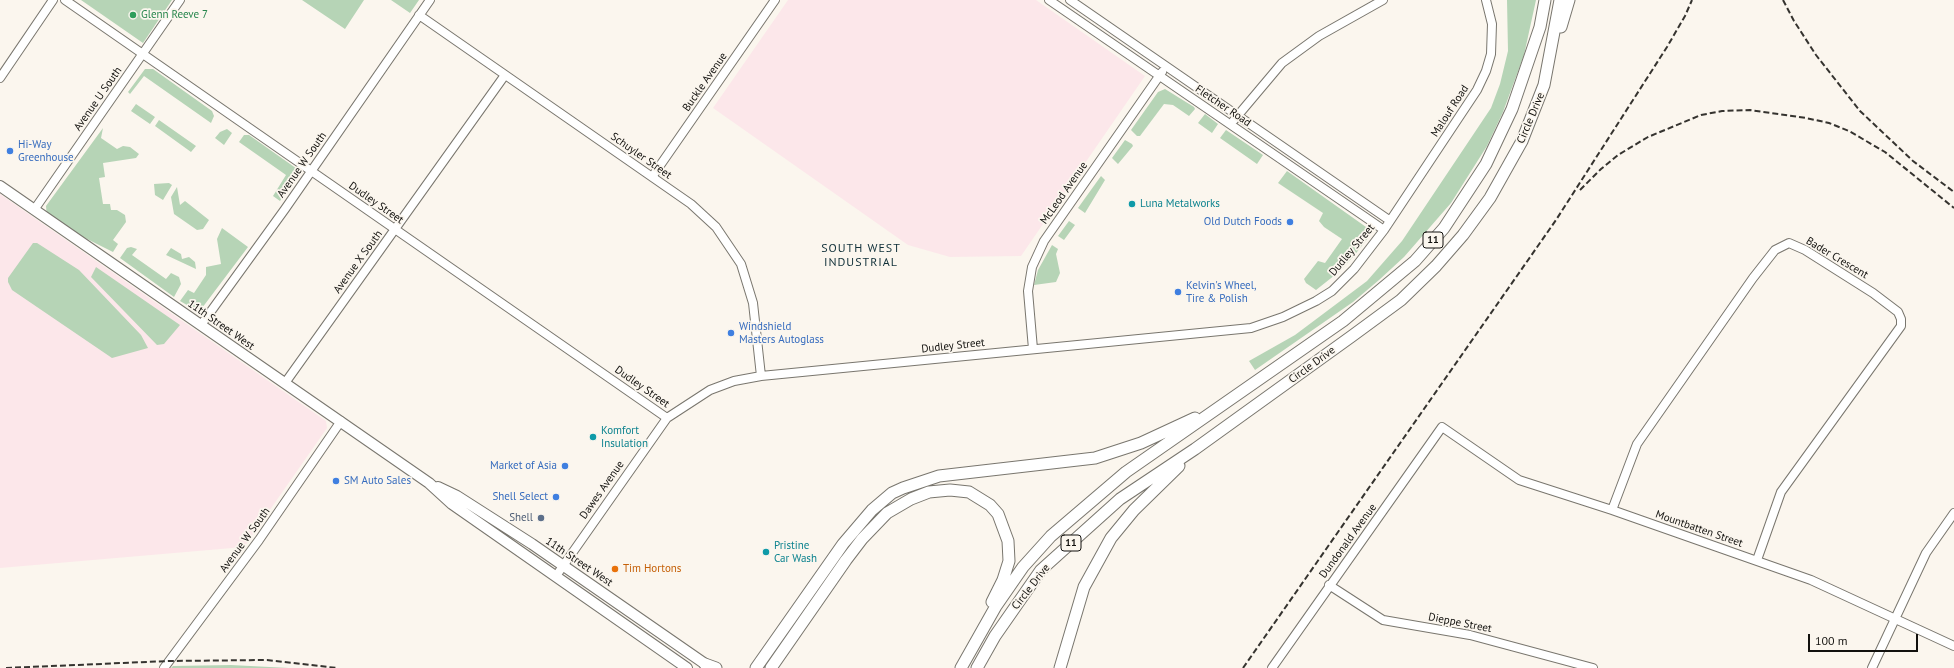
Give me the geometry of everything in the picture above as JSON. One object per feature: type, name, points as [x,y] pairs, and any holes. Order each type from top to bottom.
[{"type":"highway","name":"Circle Drive","points":[[961,668],[996,606],[1023,566],[1051,536],[1126,472],[1343,321],[1415,261],[1444,228],[1486,164],[1512,109],[1540,28],[1545,0]]},
{"type":"highway","name":"Circle Drive","points":[[977,668],[995,636],[1042,570],[1120,499],[1195,449],[1401,300],[1436,266],[1490,198],[1522,141],[1544,85],[1560,0]]},
{"type":"highway","points":[[1544,85],[1569,0]]},
{"type":"highway","points":[[755,667],[843,544],[872,510],[892,493],[939,476],[1095,458],[1141,443],[1223,405]]},
{"type":"highway","points":[[1060,668],[1084,587],[1111,538],[1134,510],[1195,449]]},
{"type":"highway","points":[[771,668],[846,560],[876,524],[899,505],[911,499],[937,491],[957,490],[969,492],[979,497],[990,505],[998,514],[1008,541],[1009,561],[1005,574],[972,648]]},
{"type":"highway","points":[[708,666],[716,668]]},
{"type":"main road","name":"11th Street West","points":[[0,186],[341,421],[429,483],[452,504],[687,668]]},
{"type":"main road","name":"11th Street West","points":[[429,483],[457,496],[563,565],[708,666]]},
{"type":"street","points":[[0,78],[53,0]]},
{"type":"street","name":"Dudley Street","points":[[65,0],[667,418],[710,390],[734,381],[761,376],[1251,328],[1275,320],[1316,301],[1332,291],[1354,269],[1384,230],[1389,220]]},
{"type":"street","name":"Avenue U South","points":[[34,210],[180,0]]},
{"type":"street","points":[[419,15],[430,0]]},
{"type":"street","name":"Buckle Avenue","points":[[652,177],[775,0]]},
{"type":"street","name":"Fletcher Road","points":[[1050,0],[1384,230]]},
{"type":"street","name":"Fletcher Road","points":[[1070,0],[1237,117],[1389,220]]},
{"type":"street","points":[[1231,125],[1282,63],[1319,36],[1382,0]]},
{"type":"street","name":"Malouf Road","points":[[1389,220],[1465,109],[1486,72],[1491,54],[1492,37],[1491,18],[1486,0]]},
{"type":"street","name":"Schuyler Street","points":[[419,15],[691,204],[716,227],[741,264],[753,303],[761,376]]},
{"type":"street","name":"Avenue W South","points":[[201,325],[311,171],[419,15]]},
{"type":"street","name":"McLeod Avenue","points":[[1033,349],[1028,291],[1032,267],[1044,241],[1166,67]]},
{"type":"street","name":"Avenue X South","points":[[285,383],[504,75]]},
{"type":"street","name":"Bader Crescent","points":[[1612,510],[1637,444],[1753,278],[1776,250],[1789,243],[1805,250],[1873,293],[1898,312],[1902,326],[1781,492],[1757,560]]},
{"type":"street","name":"Dawes Avenue","points":[[556,576],[667,418]]},
{"type":"street","name":"Avenue W South","points":[[164,668],[259,540],[341,421]]},
{"type":"street","name":"Mountbatten Street","points":[[1442,427],[1519,480],[1612,510],[1811,580],[1954,646]]},
{"type":"street","name":"Dundonald Avenue","points":[[1272,668],[1442,427]]},
{"type":"street","points":[[1872,668],[1926,553],[1954,513]]},
{"type":"street","name":"Dieppe Street","points":[[1330,585],[1383,620],[1470,635],[1593,668]]},
{"type":"shaded area","points":[[788,0],[1036,0],[1145,76],[1021,256],[950,257],[908,245],[713,108]]},
{"type":"shaded area","points":[[0,194],[326,421],[327,428],[244,547],[0,568]]},
{"type":"green space","points":[[81,0],[172,0],[143,43]]},
{"type":"green space","points":[[302,0],[364,0],[345,29]]},
{"type":"green space","points":[[391,0],[419,0],[410,13]]},
{"type":"green space","points":[[1507,0],[1536,0],[1524,55],[1503,112],[1487,146],[1451,203],[1404,257],[1379,280],[1353,302],[1255,370],[1249,361],[1295,335],[1367,281],[1402,241],[1491,108],[1500,84],[1508,51]]},
{"type":"green space","points":[[145,69],[153,69],[212,111],[214,116],[211,123],[144,76],[130,94],[128,92]]},
{"type":"green space","points":[[1165,89],[1195,109],[1189,116],[1173,105],[1164,104],[1140,136],[1137,136],[1131,130],[1158,92]]},
{"type":"green space","points":[[136,104],[155,117],[150,124],[131,111]]},
{"type":"green space","points":[[1205,114],[1218,124],[1212,133],[1198,123]]},
{"type":"green space","points":[[159,120],[196,146],[191,152],[155,126]]},
{"type":"green space","points":[[103,128],[101,138],[117,149],[123,146],[130,147],[139,154],[136,158],[103,163],[105,177],[99,178],[103,204],[110,204],[111,210],[117,210],[125,215],[126,222],[113,240],[118,244],[113,252],[47,219],[46,206]]},
{"type":"green space","points":[[227,129],[232,133],[224,145],[215,138],[220,132]]},
{"type":"green space","points":[[1226,130],[1263,155],[1257,164],[1220,138]]},
{"type":"green space","points":[[244,135],[249,135],[300,171],[280,201],[273,196],[286,175],[239,142]]},
{"type":"green space","points":[[1125,140],[1133,146],[1118,164],[1112,158]]},
{"type":"green space","points":[[1287,171],[1366,227],[1368,232],[1368,238],[1353,257],[1340,271],[1316,290],[1306,283],[1304,279],[1318,261],[1325,263],[1342,239],[1324,227],[1319,221],[1323,213],[1278,183]]},
{"type":"green space","points":[[1101,176],[1105,180],[1085,213],[1078,208]]},
{"type":"green space","points":[[169,183],[172,185],[163,200],[155,195],[154,184]]},
{"type":"green space","points":[[177,187],[180,205],[185,201],[209,220],[203,229],[197,230],[174,214],[171,197]]},
{"type":"green space","points":[[1069,221],[1075,225],[1064,240],[1058,236]]},
{"type":"green space","points":[[222,228],[248,247],[199,312],[180,301],[188,290],[194,293],[206,275],[206,267],[221,264],[217,239]]},
{"type":"green space","points":[[33,243],[37,243],[79,270],[141,335],[148,348],[112,358],[12,290],[8,282],[8,278]]},
{"type":"green space","points":[[1052,245],[1058,249],[1056,254],[1060,273],[1056,282],[1034,285],[1038,270]]},
{"type":"green space","points":[[131,247],[137,249],[132,255],[166,279],[171,273],[179,277],[181,284],[174,297],[120,258],[127,248]]},
{"type":"green space","points":[[171,248],[181,254],[182,259],[189,257],[195,262],[196,269],[166,255]]},
{"type":"green space","points":[[96,267],[180,325],[164,344],[157,345],[91,277]]},
{"type":"green space","points":[[231,665],[289,668],[171,668],[173,666]]},
{"type":"railway","points":[[1243,668],[1556,220],[1667,47],[1685,16],[1692,0]]},
{"type":"railway","points":[[1783,0],[1794,21],[1816,55],[1860,111],[1913,161],[1954,192]]},
{"type":"railway","points":[[1580,190],[1601,169],[1618,155],[1648,137],[1701,115],[1722,111],[1750,110],[1806,118],[1829,123],[1849,131],[1885,152],[1954,208]]},
{"type":"railway","points":[[6,668],[169,661],[267,660],[337,668]]},
{"type":"place","name":"Glenn Reeve 7","points":[[133,15]]},
{"type":"place","name":"Hi-Way Greenhouse","points":[[10,151]]},
{"type":"place","name":"Luna Metalworks","points":[[1132,204]]},
{"type":"place","name":"Old Dutch Foods","points":[[1290,222]]},
{"type":"place","name":"Kelvin's Wheel, Tire & Polish","points":[[1178,292]]},
{"type":"place","name":"Windshield Masters Autoglass","points":[[731,333]]},
{"type":"place","name":"Komfort Insulation","points":[[593,437]]},
{"type":"place","name":"Market of Asia","points":[[565,466]]},
{"type":"place","name":"SM Auto Sales","points":[[336,481]]},
{"type":"place","name":"Shell Select","points":[[556,497]]},
{"type":"place","name":"Shell","points":[[541,518]]},
{"type":"place","name":"Pristine Car Wash","points":[[766,552]]},
{"type":"place","name":"Tim Hortons","points":[[615,569]]},
{"type":"district","name":"SOUTH WEST INDUSTRIAL","points":[[861,256]]}]
